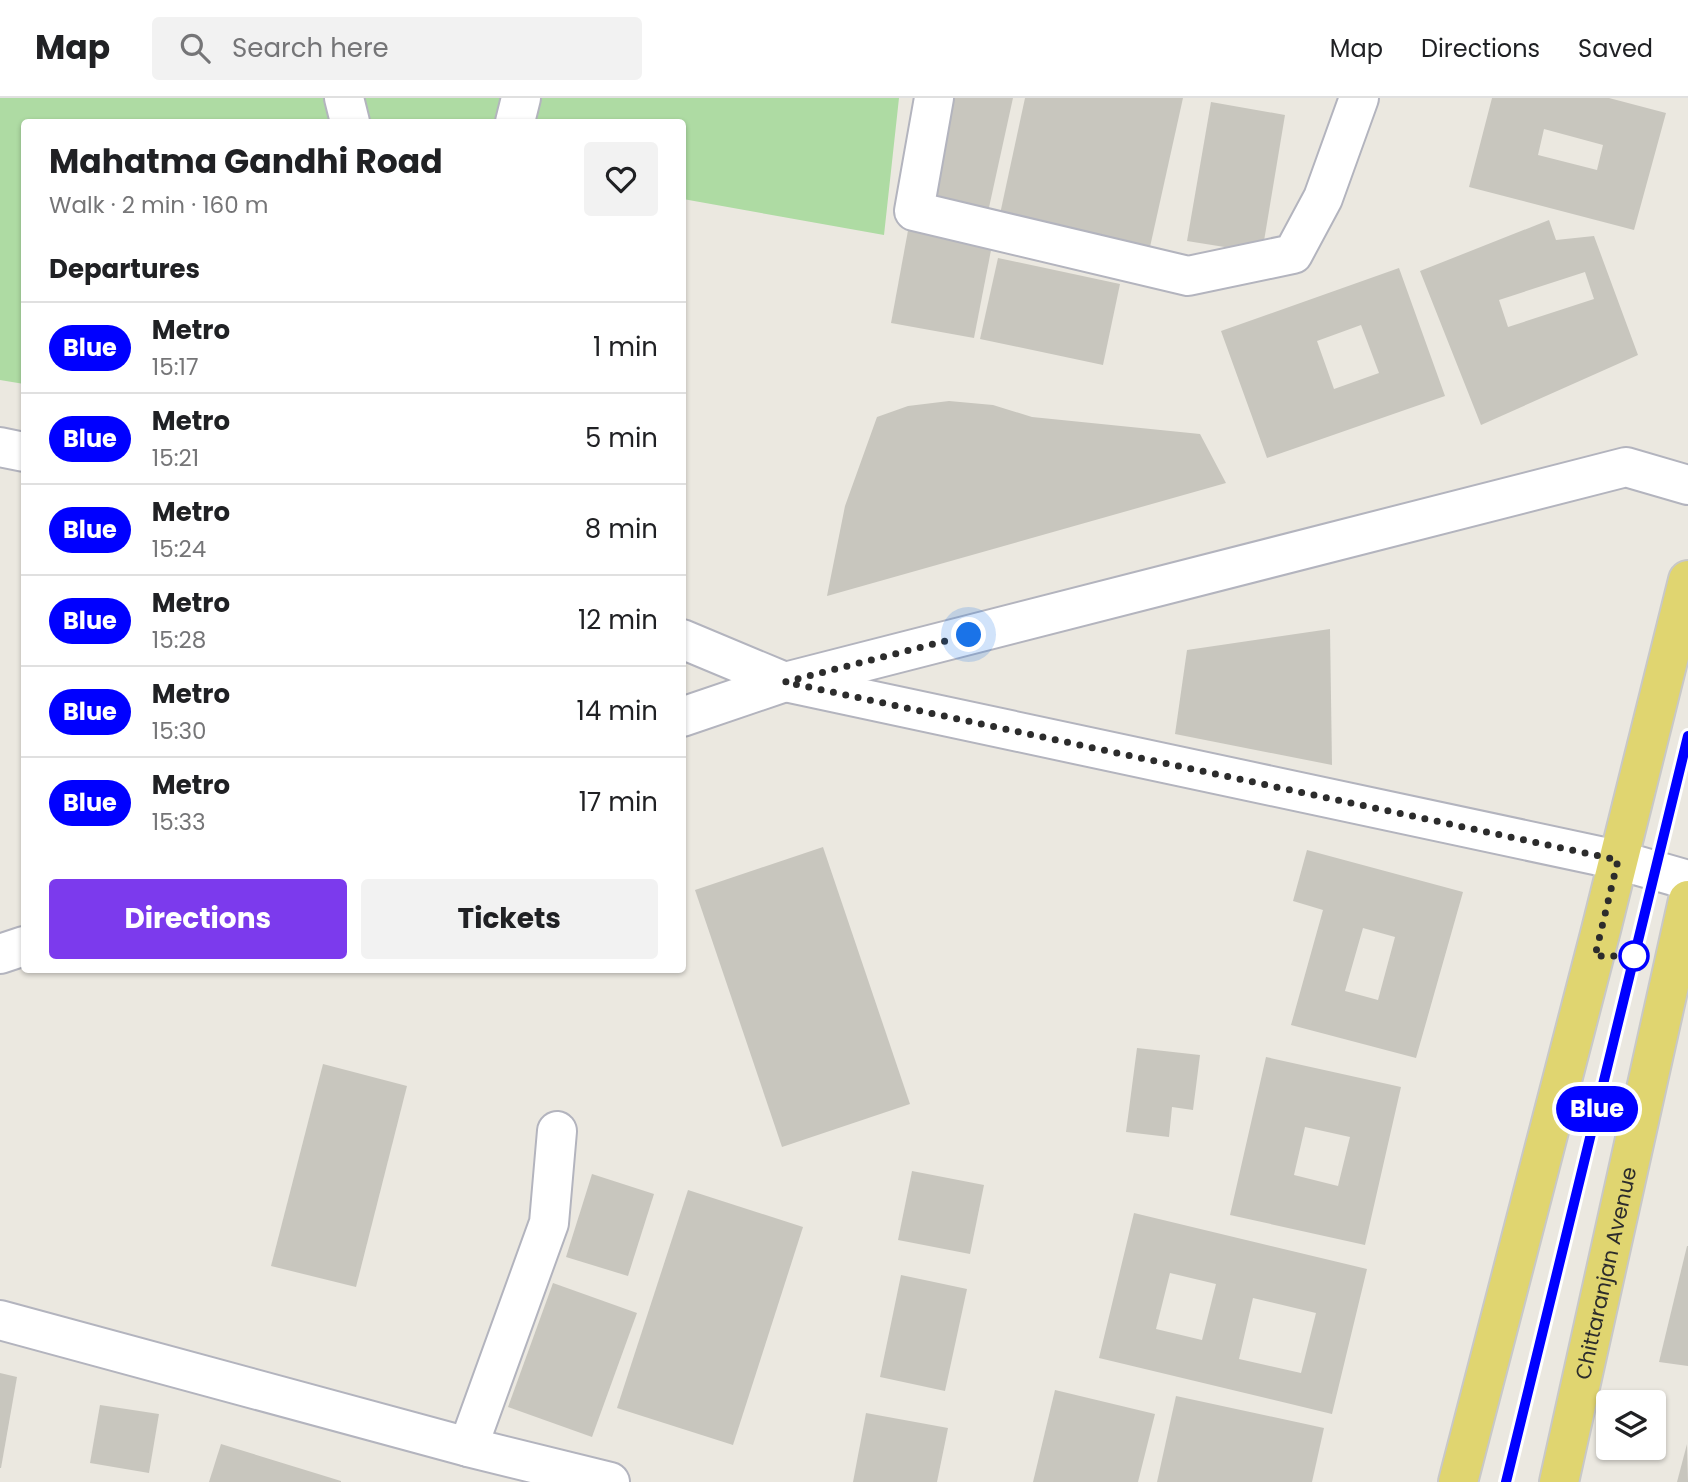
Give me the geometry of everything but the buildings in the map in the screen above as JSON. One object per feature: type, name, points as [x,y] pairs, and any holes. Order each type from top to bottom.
[{"type":"main road","points":[[1458,1482],[1688,580]]},
{"type":"main road","name":"Chittaranjan Avenue","points":[[1559,1482],[1688,901]]},
{"type":"street","points":[[344,98],[349,119]]},
{"type":"street","points":[[516,119],[521,98]]},
{"type":"street","points":[[934,98],[914,211],[1188,276],[1293,254],[1323,198],[1359,98]]},
{"type":"street","points":[[0,447],[21,451]]},
{"type":"street","points":[[686,716],[785,682],[1626,467],[1688,485]]},
{"type":"street","points":[[686,641],[785,682],[1618,860],[1688,880]]},
{"type":"street","points":[[0,954],[21,947]]},
{"type":"street","points":[[468,1447],[549,1223],[557,1131]]},
{"type":"street","points":[[0,1320],[468,1447],[610,1482]]},
{"type":"green space","points":[[0,98],[899,98],[884,235],[686,200],[686,119],[21,119],[21,384],[0,380]]},
{"type":"metro line","name":"Blue","points":[[1506,1482],[1688,736]]},
{"type":"route","points":[[969,635],[785,682],[1618,860],[1595,956],[1634,956]]}]
